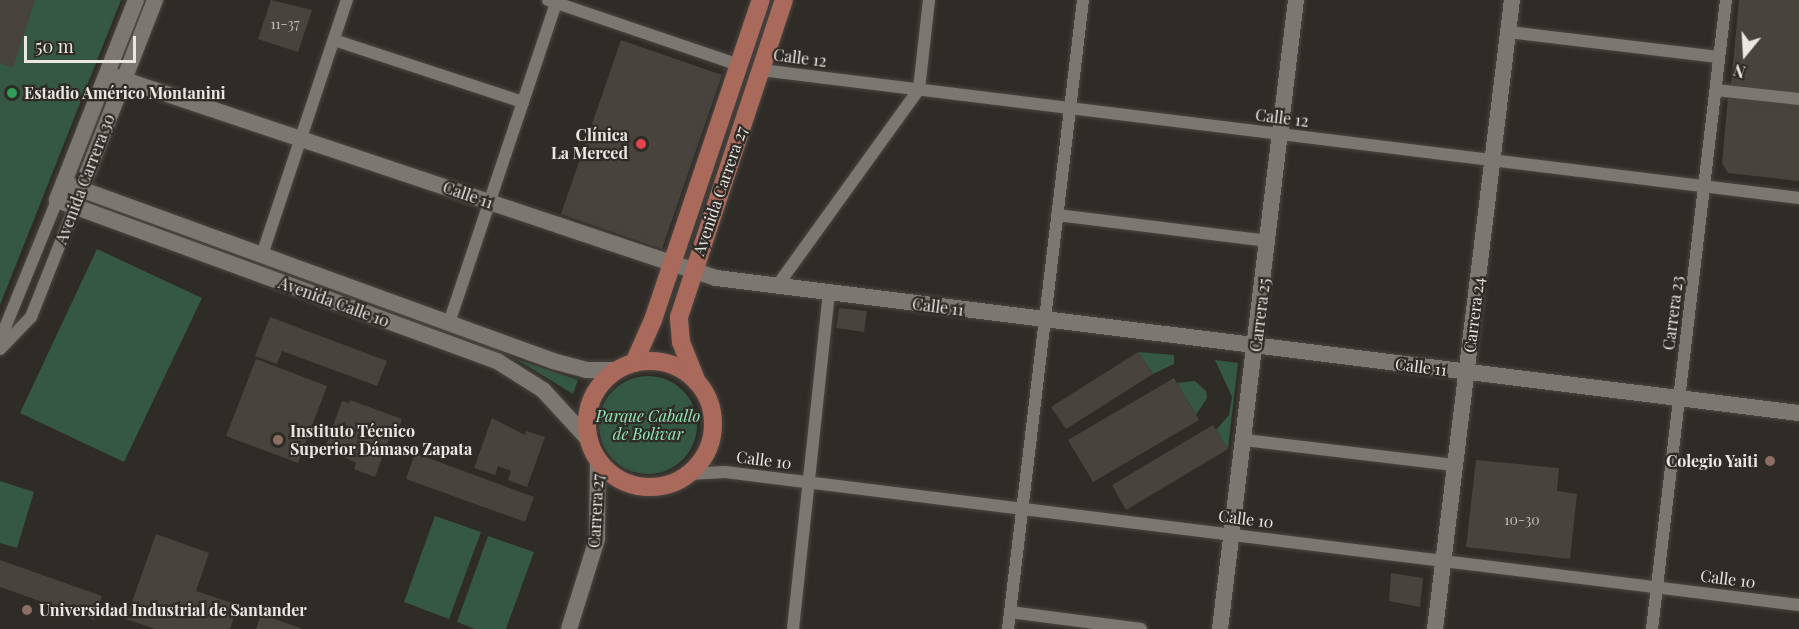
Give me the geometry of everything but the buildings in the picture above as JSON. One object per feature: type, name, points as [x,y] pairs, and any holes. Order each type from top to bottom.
[{"type":"main road","name":"Avenida Carrera 27","points":[[634,363],[672,264],[761,0]]},
{"type":"main road","name":"Avenida Carrera 27","points":[[697,382],[679,332],[679,317],[784,0]]},
{"type":"main road","points":[[634,363],[668,364],[697,382],[706,397],[712,430],[708,447],[689,474],[660,486],[640,486],[621,480],[598,460],[588,439],[587,419],[591,400],[602,383],[617,370],[634,363]]},
{"type":"street","name":"Avenida Carrera 30","points":[[0,340],[136,0]]},
{"type":"street","name":"Avenida Carrera 30","points":[[0,349],[31,317],[155,0]]},
{"type":"street","points":[[262,255],[347,0]]},
{"type":"street","points":[[777,286],[919,89],[929,0]]},
{"type":"street","points":[[1008,629],[1083,0]]},
{"type":"street","name":"Carrera 25","points":[[1220,629],[1269,241],[1296,0]]},
{"type":"street","name":"Carrera 24","points":[[1435,629],[1512,0]]},
{"type":"street","name":"Carrera 23","points":[[1652,629],[1726,0]]},
{"type":"street","points":[[449,323],[523,102],[553,1],[739,65]]},
{"type":"street","points":[[1508,32],[1719,57]]},
{"type":"street","points":[[334,40],[523,102]]},
{"type":"street","name":"Calle 12","points":[[761,70],[1799,198]]},
{"type":"street","name":"Calle 11","points":[[106,74],[693,271],[829,293],[1799,413]]},
{"type":"street","points":[[1716,90],[1799,99]]},
{"type":"street","name":"Avenida Calle 10","points":[[64,183],[570,367],[617,370]]},
{"type":"street","name":"Avenida Calle 10","points":[[57,200],[497,361],[543,390],[588,439]]},
{"type":"street","points":[[1057,215],[1269,241]]},
{"type":"street","points":[[793,629],[829,293]]},
{"type":"street","points":[[1244,440],[1455,465]]},
{"type":"street","name":"Carrera 27","points":[[569,629],[597,539],[598,460]]},
{"type":"street","name":"Calle 10","points":[[689,474],[725,472],[1799,604]]},
{"type":"street","points":[[1010,612],[1141,629]]},
{"type":"green space","points":[[0,0],[121,0],[0,305]]},
{"type":"green space","points":[[97,249],[202,298],[124,462],[20,413]]},
{"type":"green space","points":[[1138,352],[1174,355],[1174,364],[1153,374]]},
{"type":"green space","points":[[516,359],[578,380],[573,394]]},
{"type":"green space","points":[[1215,360],[1238,363],[1228,449],[1216,430],[1229,415],[1232,397]]},
{"type":"green space","name":"Parque Caballo de Bolivar","points":[[648,376],[667,380],[683,390],[693,406],[697,425],[693,444],[683,460],[667,470],[648,474],[629,470],[613,460],[603,444],[599,425],[603,406],[613,390],[629,380]]},
{"type":"green space","points":[[1195,381],[1206,391],[1207,398],[1196,415],[1177,383]]},
{"type":"green space","points":[[0,481],[34,492],[17,548],[0,543]]},
{"type":"green space","points":[[435,516],[481,532],[449,619],[404,602]]},
{"type":"green space","points":[[488,536],[534,552],[506,629],[475,629],[457,622]]},
{"type":"place","name":"Estadio Américo Montanini","points":[[12,93]]},
{"type":"place","name":"Clínica La Merced","points":[[641,144]]},
{"type":"place","name":"Instituto Técnico Superior Dámaso Zapata","points":[[278,440]]},
{"type":"place","name":"Colegio Yaiti","points":[[1770,461]]},
{"type":"place","name":"Universidad Industrial de Santander","points":[[27,610]]}]
